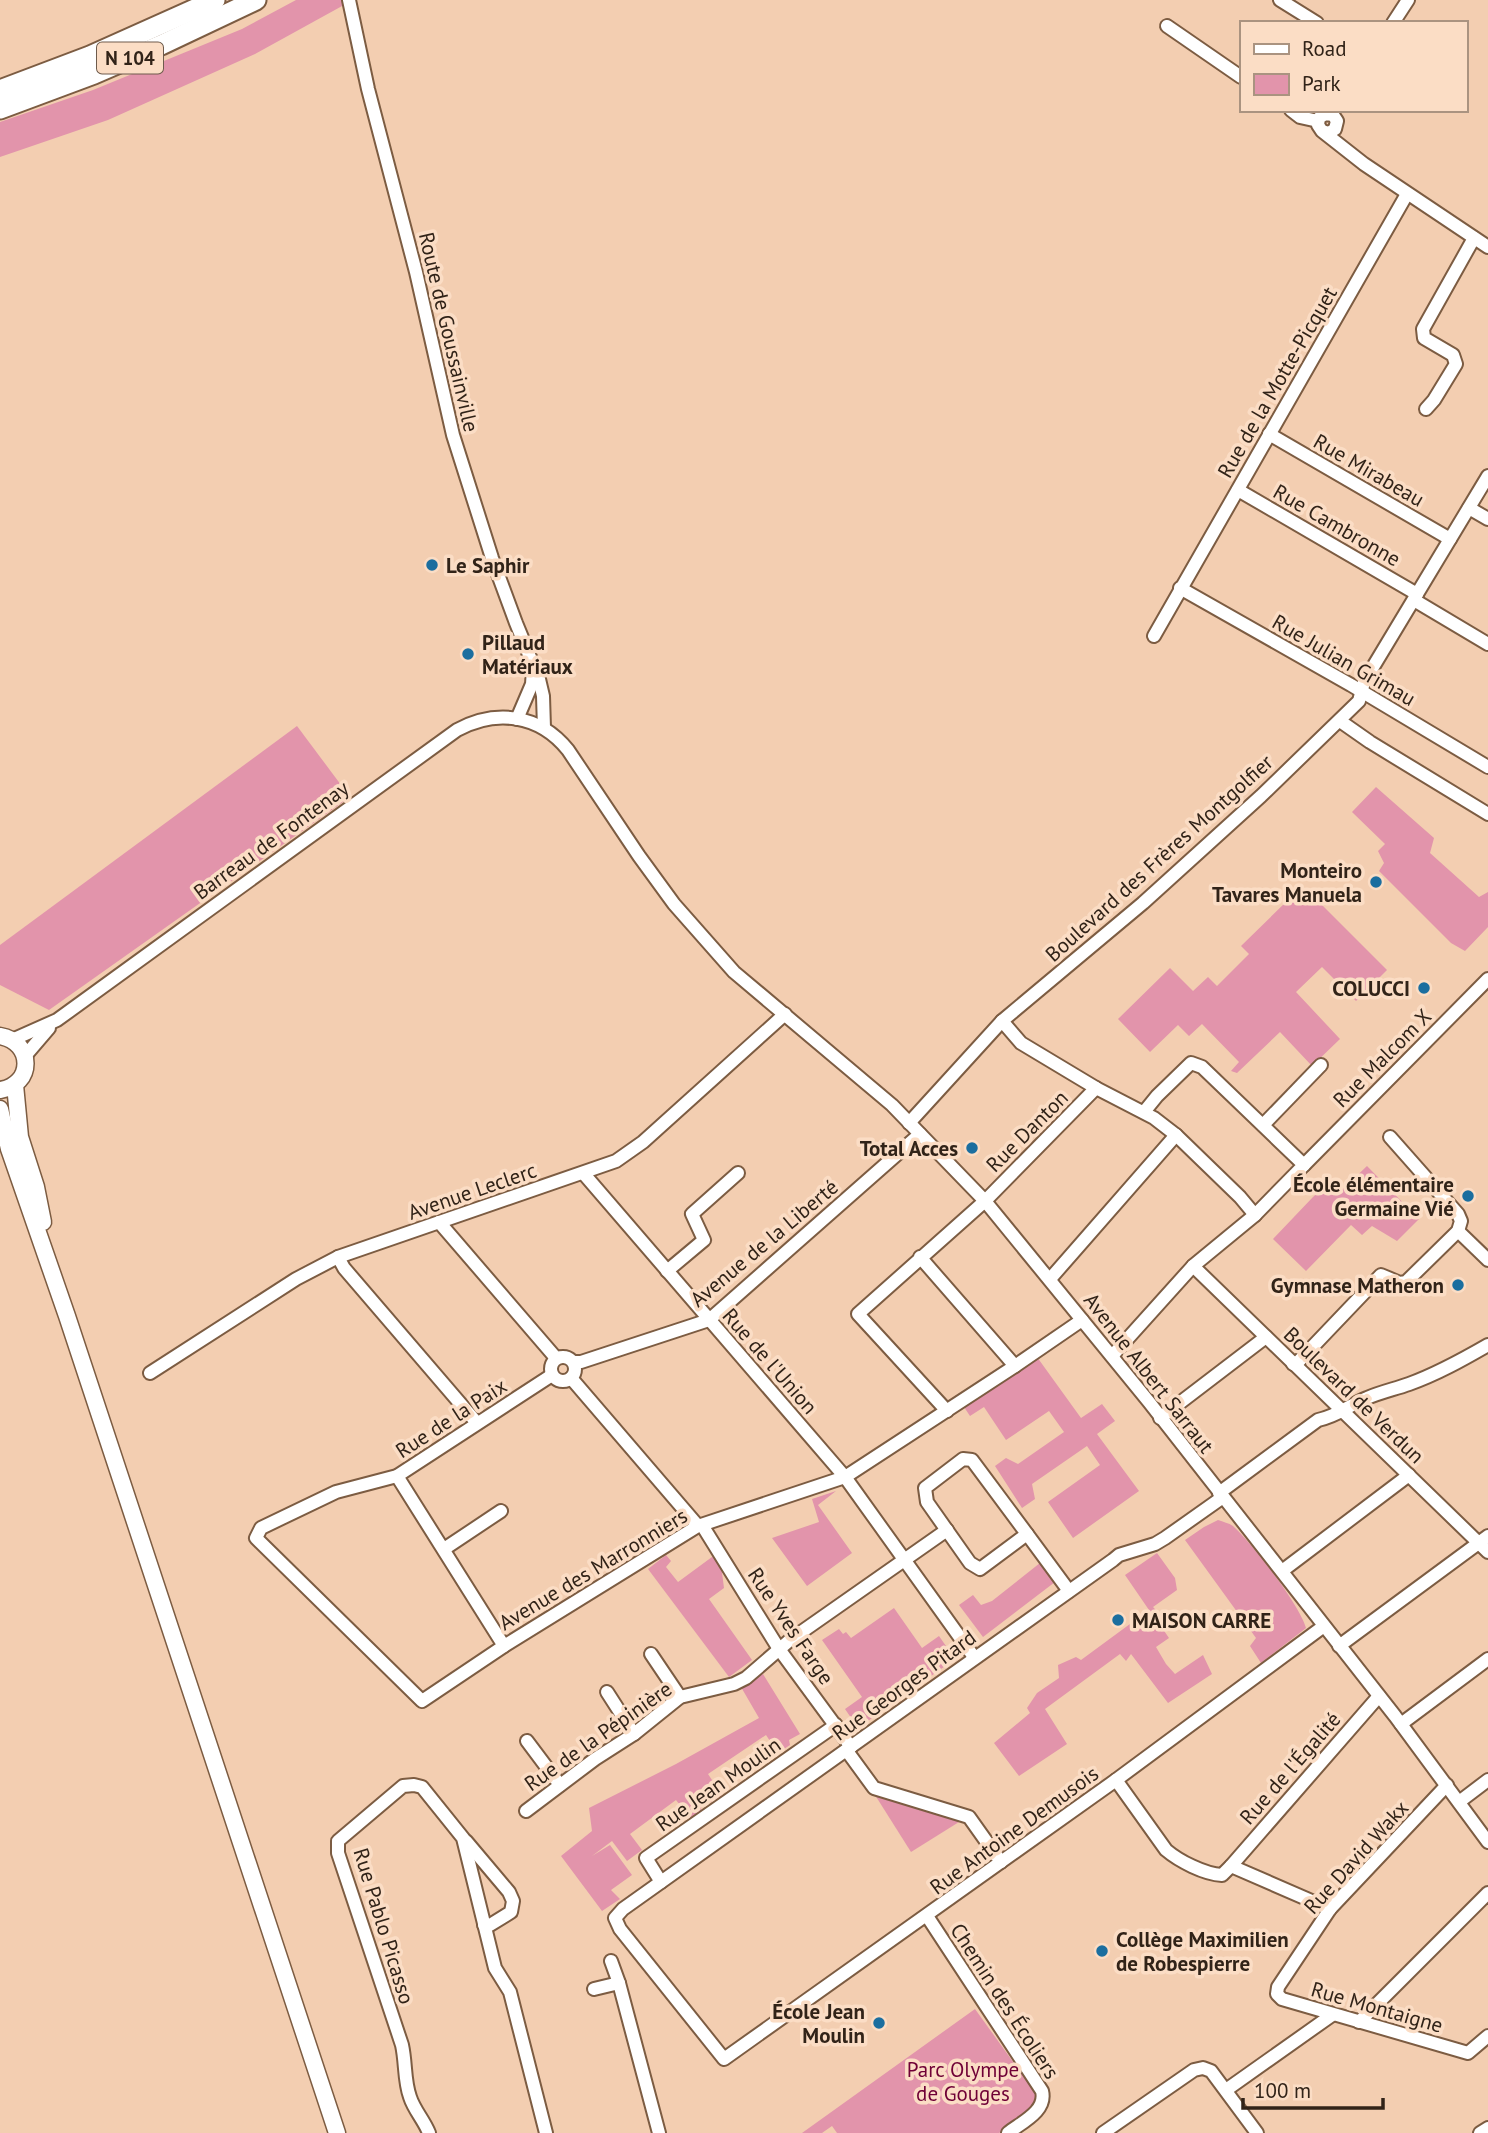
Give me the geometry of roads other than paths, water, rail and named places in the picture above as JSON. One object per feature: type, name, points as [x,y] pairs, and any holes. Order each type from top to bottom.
[{"type":"highway","name":"N 104","points":[[0,90],[90,56],[215,0]]},
{"type":"highway","name":"N 104","points":[[0,109],[116,64],[256,0]]},
{"type":"main road","points":[[6,1038],[20,1047],[25,1056],[24,1072],[8,1088],[36,1187],[67,1316]]},
{"type":"main road","points":[[0,1109],[9,1149],[338,2133]]},
{"type":"street","points":[[1280,0],[1314,21]]},
{"type":"street","points":[[1394,21],[1408,0]]},
{"type":"street","name":"Route de Goussainville","points":[[349,1],[368,89],[416,272],[459,455],[492,558],[541,687],[544,728]]},
{"type":"street","points":[[1167,26],[1240,76]]},
{"type":"street","points":[[1294,112],[1320,126],[1342,147],[1407,194],[1488,247]]},
{"type":"street","points":[[1320,126],[1325,114],[1335,117],[1342,147]]},
{"type":"street","name":"Rue de la Motte-Picquet","points":[[1154,636],[1407,194]]},
{"type":"street","points":[[1426,409],[1456,364],[1453,355],[1424,338],[1423,329],[1474,238]]},
{"type":"street","name":"Rue Mirabeau","points":[[1269,434],[1450,539]]},
{"type":"street","name":"Boulevard des Frères Montgolfier","points":[[909,1123],[1002,1021],[1143,903],[1261,796],[1359,701],[1364,682],[1488,476]]},
{"type":"street","name":"Rue Cambronne","points":[[1238,490],[1488,644]]},
{"type":"street","points":[[1469,508],[1488,519]]},
{"type":"street","name":"Rue Julian Grimau","points":[[1180,588],[1363,691],[1488,767]]},
{"type":"street","points":[[533,665],[531,684],[517,719],[544,728]]},
{"type":"street","name":"Barreau de Fontenay","points":[[25,1056],[57,1020],[442,740],[470,723],[488,718],[517,719]]},
{"type":"street","points":[[1340,721],[1488,814]]},
{"type":"street","name":"Avenue Albert Sarraut","points":[[544,728],[568,750],[674,904],[734,972],[892,1105],[985,1201],[1112,1356],[1282,1572],[1401,1724],[1488,1842]]},
{"type":"street","name":"Rue Malcom X","points":[[1112,1356],[1194,1266],[1255,1215],[1483,993],[1488,979]]},
{"type":"street","name":"Avenue Leclerc","points":[[150,1373],[296,1279],[338,1257],[616,1161],[643,1142],[785,1014]]},
{"type":"street","name":"Barreau de Fontenay","points":[[6,1038],[57,1020]]},
{"type":"street","points":[[1002,1021],[1021,1043],[1096,1088],[1144,1112],[1177,1135],[1255,1215]]},
{"type":"street","points":[[1144,1112],[1191,1063],[1202,1067],[1304,1165]]},
{"type":"street","points":[[1263,1125],[1321,1065]]},
{"type":"street","name":"Rue Danton","points":[[947,1411],[858,1314],[985,1201],[1096,1088]]},
{"type":"street","name":"Avenue de la Liberté","points":[[574,1362],[709,1320],[920,1134]]},
{"type":"street","points":[[1050,1279],[1177,1135]]},
{"type":"street","points":[[1293,1364],[1299,1362],[1381,1275],[1400,1283],[1406,1282],[1458,1231],[1461,1221],[1458,1214],[1390,1137]]},
{"type":"street","points":[[667,1271],[704,1240],[692,1214],[738,1173]]},
{"type":"street","name":"Rue de l'Union","points":[[584,1174],[845,1477],[974,1657]]},
{"type":"street","points":[[439,1222],[556,1359]]},
{"type":"street","points":[[1458,1231],[1488,1259]]},
{"type":"street","points":[[338,1257],[344,1268],[477,1423]]},
{"type":"street","points":[[920,1257],[1015,1366]]},
{"type":"street","name":"Boulevard de Verdun","points":[[1194,1266],[1342,1412],[1485,1544]]},
{"type":"street","name":"Avenue des Marronniers","points":[[422,1701],[504,1646],[700,1526],[845,1477],[1082,1320]]},
{"type":"street","points":[[1160,1418],[1266,1337]]},
{"type":"street","name":"Rue Georges Pitard","points":[[723,2059],[620,1929],[615,1918],[623,1909],[1119,1555],[1155,1544],[1165,1538],[1318,1420],[1332,1417],[1371,1396],[1451,1367],[1488,1345]]},
{"type":"street","points":[[568,1357],[574,1362],[576,1369],[571,1378],[559,1380],[552,1375],[551,1364],[556,1359],[568,1357]]},
{"type":"street","name":"Rue de la Paix","points":[[422,1701],[256,1538],[261,1528],[336,1492],[397,1476],[552,1375]]},
{"type":"street","name":"Rue Yves Farge","points":[[571,1378],[700,1526],[779,1648],[836,1725],[874,1788],[969,1817],[1001,1862]]},
{"type":"street","points":[[1027,1534],[980,1569],[970,1563],[927,1502],[925,1488],[963,1460],[972,1460],[1027,1534],[1069,1591]]},
{"type":"street","points":[[1282,1572],[1409,1475]]},
{"type":"street","points":[[397,1476],[504,1646]]},
{"type":"street","points":[[443,1549],[501,1511]]},
{"type":"street","points":[[779,1648],[947,1530]]},
{"type":"street","points":[[1339,1646],[1485,1544]]},
{"type":"street","name":"Rue Antoine Demusois","points":[[723,2059],[1116,1780],[1324,1626]]},
{"type":"street","name":"Rue de la Pépinière","points":[[526,1811],[595,1759],[634,1734],[680,1697],[734,1684],[746,1678],[779,1648]]},
{"type":"street","points":[[651,1654],[680,1697]]},
{"type":"street","points":[[1401,1724],[1488,1659]]},
{"type":"street","points":[[607,1692],[634,1734]]},
{"type":"street","name":"Rue de l'Égalité","points":[[1231,1866],[1379,1696]]},
{"type":"street","name":"Rue Jean Moulin","points":[[661,1882],[646,1858],[836,1725]]},
{"type":"street","points":[[527,1741],[560,1785]]},
{"type":"street","points":[[1116,1780],[1172,1856],[1213,1875],[1222,1875],[1231,1866],[1330,1909]]},
{"type":"street","points":[[1459,1802],[1488,1780]]},
{"type":"street","name":"Rue David Wakx","points":[[1277,1994],[1278,1987],[1330,1909],[1447,1785]]},
{"type":"street","name":"Rue Pablo Picasso","points":[[429,2133],[410,2097],[406,2064],[338,1853],[338,1841],[403,1786],[422,1787],[509,1892],[513,1901],[511,1912],[490,1925],[484,1925]]},
{"type":"street","name":"Rue Pablo Picasso","points":[[463,1838],[495,1968],[510,1992],[546,2133]]},
{"type":"street","points":[[1359,2022],[1488,1893]]},
{"type":"street","name":"Chemin des Écoliers","points":[[927,1916],[1042,2091],[1042,2106],[1008,2133]]},
{"type":"street","points":[[611,1961],[659,2133]]},
{"type":"street","points":[[594,1989],[619,1983]]},
{"type":"street","name":"Rue Montaigne","points":[[1277,1994],[1282,1999],[1332,2015],[1468,2053],[1488,2036]]},
{"type":"street","points":[[1226,2090],[1332,2015]]},
{"type":"street","points":[[1103,2133],[1194,2070],[1203,2068],[1211,2071],[1257,2133]]},
{"type":"street","points":[[1480,2133],[1488,2128]]},
{"type":"place","name":"Le Saphir","points":[[432,565]]},
{"type":"place","name":"Pillaud Matériaux","points":[[468,654]]},
{"type":"place","name":"Monteiro Tavares Manuela","points":[[1376,882]]},
{"type":"place","name":"COLUCCI","points":[[1424,988]]},
{"type":"place","name":"Total Acces","points":[[972,1148]]},
{"type":"place","name":"École élémentaire Germaine Vié","points":[[1468,1196]]},
{"type":"place","name":"Gymnase Matheron","points":[[1458,1285]]},
{"type":"place","name":"MAISON CARRE","points":[[1118,1620]]},
{"type":"place","name":"Collège Maximilien de Robespierre","points":[[1102,1951]]},
{"type":"place","name":"École Jean Moulin","points":[[879,2023]]},
{"type":"park label","name":"Parc Olympe de Gouges","points":[[963,2081]]}]
